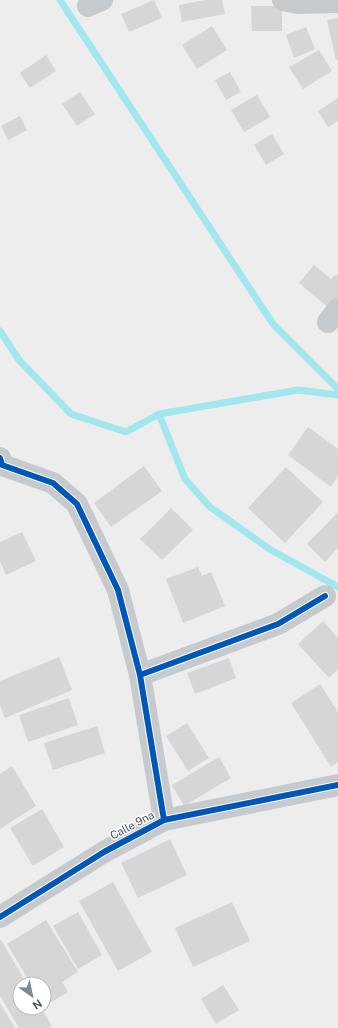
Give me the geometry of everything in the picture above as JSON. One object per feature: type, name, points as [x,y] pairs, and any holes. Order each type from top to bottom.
[{"type":"street","points":[[282,0],[297,3],[338,2]]},
{"type":"street","points":[[1,464],[54,483],[77,504],[118,590],[140,675],[164,820]]},
{"type":"street","points":[[140,675],[278,624],[325,596]]},
{"type":"street","name":"Calle 9na","points":[[0,918],[104,852],[164,820],[338,785]]},
{"type":"building","points":[[154,0],[162,18],[129,32],[121,14]]},
{"type":"building","points":[[205,0],[222,0],[225,14],[182,22],[179,5]]},
{"type":"building","points":[[251,6],[282,6],[282,31],[252,31]]},
{"type":"building","points":[[338,18],[338,60],[336,60],[327,20]]},
{"type":"building","points":[[212,26],[227,50],[197,69],[182,45]]},
{"type":"building","points":[[306,27],[315,49],[294,58],[286,35]]},
{"type":"building","points":[[319,50],[332,71],[303,89],[289,67]]},
{"type":"building","points":[[46,55],[56,71],[30,88],[20,73]]},
{"type":"building","points":[[230,72],[241,92],[226,100],[215,80]]},
{"type":"building","points":[[80,92],[95,114],[77,126],[62,104]]},
{"type":"building","points":[[257,95],[270,117],[244,132],[231,110]]},
{"type":"building","points":[[338,98],[338,121],[328,127],[318,111]]},
{"type":"building","points":[[20,116],[27,130],[8,140],[1,126]]},
{"type":"building","points":[[272,134],[284,154],[266,165],[254,145]]},
{"type":"building","points":[[314,265],[331,279],[336,274],[338,276],[338,300],[330,309],[299,283]]},
{"type":"building","points":[[308,427],[338,449],[338,476],[331,487],[288,455]]},
{"type":"building","points":[[144,466],[162,491],[111,527],[94,503]]},
{"type":"building","points":[[286,467],[323,502],[285,543],[248,508]]},
{"type":"building","points":[[171,508],[193,530],[162,560],[140,539]]},
{"type":"building","points":[[337,513],[338,548],[325,562],[307,544]]},
{"type":"building","points":[[22,532],[36,561],[6,575],[0,561],[0,542]]},
{"type":"building","points":[[198,567],[202,576],[211,572],[225,606],[183,623],[166,579]]},
{"type":"building","points":[[323,621],[338,638],[338,669],[329,678],[298,644]]},
{"type":"building","points":[[59,657],[72,690],[5,718],[0,705],[0,681]]},
{"type":"building","points":[[229,658],[236,678],[195,694],[187,673]]},
{"type":"building","points":[[320,684],[338,712],[338,762],[331,767],[291,703]]},
{"type":"building","points":[[69,698],[78,725],[28,742],[19,715]]},
{"type":"building","points":[[187,723],[209,758],[188,771],[166,736]]},
{"type":"building","points":[[97,726],[105,753],[53,770],[44,743]]},
{"type":"building","points":[[219,757],[231,778],[184,806],[172,785]]},
{"type":"building","points":[[12,766],[36,806],[0,829],[0,774]]},
{"type":"building","points":[[42,809],[64,847],[33,866],[10,828]]},
{"type":"building","points":[[170,839],[187,875],[138,898],[121,863]]},
{"type":"building","points":[[113,882],[152,952],[118,971],[79,901]]},
{"type":"building","points":[[232,902],[250,941],[193,967],[175,928]]},
{"type":"building","points":[[78,912],[102,955],[78,969],[53,926]]},
{"type":"building","points":[[46,920],[78,972],[62,982],[68,992],[52,1002],[52,976],[26,976],[7,944]]},
{"type":"building","points":[[1,940],[22,976],[12,976],[12,1016],[46,1016],[52,1026],[49,1028],[19,1028],[0,996]]},
{"type":"building","points":[[223,985],[239,1010],[216,1024],[201,999]]},
{"type":"building","points":[[0,1003],[15,1028],[0,1028]]},
{"type":"waterway","points":[[60,0],[273,324],[338,389]]},
{"type":"waterway","points":[[0,331],[19,360],[71,414],[126,432],[159,414],[298,390],[338,395]]},
{"type":"waterway","points":[[159,414],[185,479],[210,507],[271,550],[338,587]]},
{"type":"cycle path","points":[[0,458],[2,465],[53,483],[77,504],[118,590],[140,675],[164,820]]},
{"type":"cycle path","points":[[140,675],[278,624],[325,596]]},
{"type":"cycle path","points":[[0,917],[104,852],[164,820],[338,785]]}]
